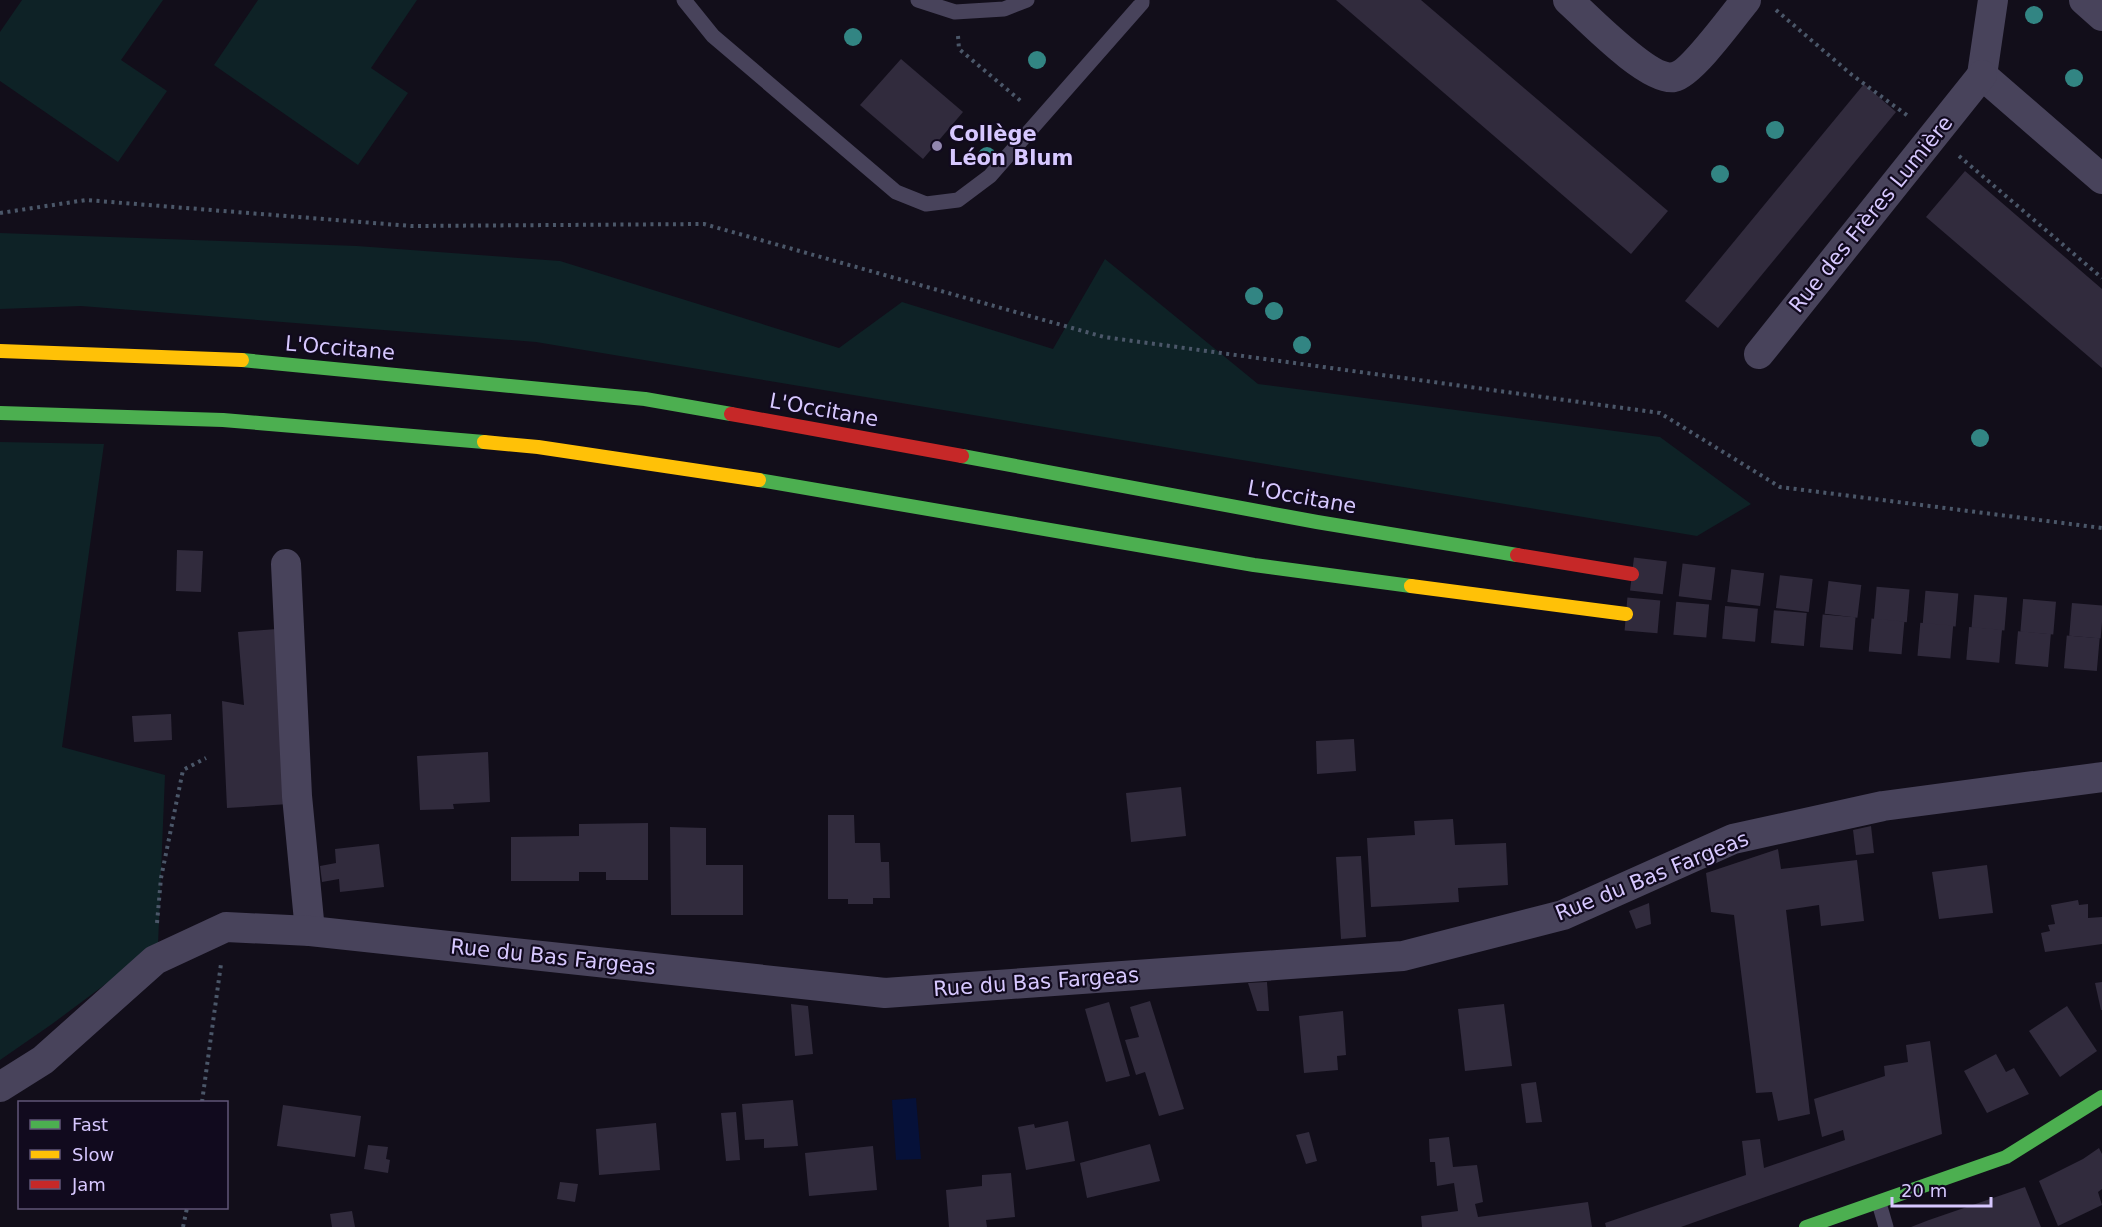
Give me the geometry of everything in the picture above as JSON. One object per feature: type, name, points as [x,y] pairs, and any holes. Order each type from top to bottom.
[{"type":"main road","name":"L'Occitane","points":[[0,351],[258,361],[645,399],[1317,522],[1632,574]]},
{"type":"main road","points":[[0,413],[224,420],[538,447],[719,473],[1254,565],[1626,614]]},
{"type":"main road","points":[[1806,1227],[2006,1157],[2102,1096]]},
{"type":"street","points":[[1568,0],[1638,62],[1656,74],[1674,77],[1690,67],[1759,3]]},
{"type":"street","points":[[1993,0],[1982,75],[2102,179]]},
{"type":"street","points":[[2084,0],[2102,15]]},
{"type":"street","name":"Rue des Frères Lumière","points":[[1759,354],[1982,75]]},
{"type":"street","points":[[286,564],[297,796],[310,931]]},
{"type":"street","name":"Rue du Bas Fargeas","points":[[0,1087],[43,1060],[155,960],[226,927],[310,931],[885,993],[1403,956],[1563,915],[1733,839],[1883,806],[2102,777]]},
{"type":"lane","points":[[684,0],[713,36],[896,192],[926,204],[958,200],[990,176],[1142,3],[1142,0]]},
{"type":"lane","points":[[918,0],[955,12],[1004,9],[1028,0]]},
{"type":"lane","points":[[1879,1203],[1886,1227]]},
{"type":"path","points":[[1759,3],[1934,135]]},
{"type":"path","points":[[955,12],[959,49],[1041,118]]},
{"type":"path","points":[[1984,177],[2102,278]]},
{"type":"path","points":[[0,213],[86,200],[411,226],[704,224],[1104,337],[1660,413],[1780,487],[2102,528]]},
{"type":"path","points":[[155,960],[161,878],[183,770],[206,758]]},
{"type":"path","points":[[202,1101],[226,927]]},
{"type":"path","points":[[183,1227],[188,1209]]},
{"type":"green space","points":[[22,0],[163,0],[121,60],[167,91],[118,162],[0,81],[0,32]]},
{"type":"green space","points":[[258,0],[417,0],[371,68],[408,93],[358,165],[214,65]]},
{"type":"green space","points":[[0,233],[357,246],[560,261],[839,348],[902,302],[1053,349],[1105,259],[1258,384],[1660,437],[1751,504],[1697,536],[536,342],[81,306],[0,309]]},
{"type":"green space","points":[[0,442],[104,444],[62,747],[165,775],[158,945],[0,1060]]},
{"type":"water","points":[[916,1098],[921,1159],[896,1160],[892,1100]]},
{"type":"building","points":[[1336,0],[1421,0],[1668,211],[1631,254]]},
{"type":"building","points":[[901,59],[963,112],[923,159],[860,105]]},
{"type":"building","points":[[1864,84],[1896,112],[1718,328],[1685,301]]},
{"type":"building","points":[[1965,171],[2102,289],[2102,368],[1926,217]]},
{"type":"building","points":[[177,550],[203,551],[201,592],[176,591]]},
{"type":"building","points":[[277,629],[289,804],[227,808],[222,701],[244,705],[238,632]]},
{"type":"building","points":[[171,714],[172,740],[134,742],[132,716]]},
{"type":"building","points":[[1354,739],[1356,771],[1317,774],[1316,741]]},
{"type":"building","points":[[488,752],[490,802],[453,804],[454,809],[420,810],[417,756]]},
{"type":"building","points":[[1181,787],[1186,836],[1131,842],[1126,793]]},
{"type":"building","points":[[828,815],[854,815],[855,843],[880,843],[881,862],[889,862],[890,898],[873,898],[873,904],[848,904],[848,899],[828,899]]},
{"type":"building","points":[[1453,819],[1455,845],[1506,843],[1508,885],[1458,888],[1459,902],[1371,907],[1367,838],[1415,835],[1414,821]]},
{"type":"building","points":[[648,823],[648,880],[606,880],[606,872],[579,872],[579,881],[511,881],[511,837],[579,836],[579,824]]},
{"type":"building","points":[[1871,826],[1874,853],[1856,855],[1853,830]]},
{"type":"building","points":[[670,827],[706,828],[706,865],[743,865],[743,915],[671,915]]},
{"type":"building","points":[[379,844],[384,887],[340,892],[339,879],[322,882],[320,866],[336,863],[335,849]]},
{"type":"building","points":[[1778,849],[1781,869],[1857,860],[1864,921],[1821,926],[1819,905],[1786,910],[1810,1114],[1778,1121],[1772,1092],[1756,1093],[1734,915],[1711,912],[1706,873]]},
{"type":"building","points":[[1361,856],[1366,937],[1341,939],[1336,857]]},
{"type":"building","points":[[1987,865],[1993,913],[1939,919],[1932,872]]},
{"type":"building","points":[[2078,900],[2079,905],[2088,904],[2088,918],[2102,917],[2102,944],[2045,952],[2041,933],[2050,931],[2048,925],[2055,924],[2051,905]]},
{"type":"building","points":[[1649,903],[1651,924],[1636,929],[1629,911]]},
{"type":"building","points":[[1267,982],[1269,1011],[1257,1011],[1248,983]]},
{"type":"building","points":[[2102,982],[2102,1010],[2101,1010],[2095,983]]},
{"type":"building","points":[[1150,1001],[1184,1109],[1159,1116],[1145,1072],[1136,1075],[1125,1040],[1139,1037],[1130,1007]]},
{"type":"building","points":[[1109,1002],[1130,1076],[1106,1082],[1085,1009]]},
{"type":"building","points":[[791,1004],[808,1006],[813,1054],[795,1056]]},
{"type":"building","points":[[1504,1004],[1512,1066],[1465,1071],[1458,1009]]},
{"type":"building","points":[[2067,1006],[2097,1051],[2060,1077],[2029,1031]]},
{"type":"building","points":[[1343,1011],[1346,1055],[1337,1056],[1338,1070],[1304,1073],[1299,1016]]},
{"type":"building","points":[[1930,1041],[1942,1134],[1681,1227],[1606,1227],[1605,1223],[1746,1175],[1742,1141],[1760,1139],[1764,1168],[1845,1140],[1843,1130],[1822,1137],[1814,1099],[1885,1076],[1884,1066],[1908,1062],[1906,1045]]},
{"type":"building","points":[[1996,1054],[2006,1072],[2014,1068],[2029,1094],[1987,1113],[1964,1071]]},
{"type":"building","points":[[1536,1082],[1542,1122],[1526,1123],[1521,1084]]},
{"type":"building","points":[[793,1100],[798,1146],[764,1148],[764,1139],[745,1140],[742,1104]]},
{"type":"building","points":[[283,1105],[361,1116],[355,1157],[277,1146]]},
{"type":"building","points":[[736,1112],[740,1160],[726,1161],[721,1113]]},
{"type":"building","points":[[1068,1121],[1075,1161],[1026,1170],[1018,1127],[1034,1124],[1035,1128]]},
{"type":"building","points":[[656,1123],[660,1170],[599,1175],[596,1129]]},
{"type":"building","points":[[1309,1132],[1317,1161],[1306,1164],[1296,1135]]},
{"type":"building","points":[[1449,1137],[1453,1167],[1477,1165],[1483,1202],[1475,1204],[1478,1217],[1588,1202],[1592,1227],[1422,1227],[1421,1216],[1458,1211],[1454,1183],[1437,1186],[1435,1162],[1430,1162],[1429,1139]]},
{"type":"building","points":[[1150,1144],[1160,1181],[1087,1198],[1080,1163]]},
{"type":"building","points":[[368,1145],[388,1147],[386,1159],[390,1160],[388,1173],[364,1169]]},
{"type":"building","points":[[873,1146],[877,1190],[809,1196],[805,1153]]},
{"type":"building","points":[[2099,1148],[2102,1154],[2102,1189],[2098,1192],[2102,1205],[2058,1226],[2039,1181],[2083,1159]]},
{"type":"building","points":[[1011,1173],[1015,1217],[986,1220],[987,1227],[949,1227],[946,1190],[982,1186],[982,1175]]},
{"type":"building","points":[[560,1182],[578,1184],[575,1202],[557,1199]]},
{"type":"building","points":[[2025,1187],[2041,1227],[1911,1227],[1929,1220]]},
{"type":"building","points":[[352,1211],[355,1227],[332,1227],[330,1214]]},
{"type":"tunnel","points":[[1632,574],[1873,603],[2102,622]]},
{"type":"tunnel","points":[[1626,614],[2102,655]]},
{"type":"traffic: fast","points":[[242,360],[645,399],[731,414]]},
{"type":"traffic: fast","points":[[0,413],[223,420],[484,442]]},
{"type":"traffic: fast","points":[[962,456],[1317,522],[1517,555]]},
{"type":"traffic: fast","points":[[759,480],[1254,565],[1411,586]]},
{"type":"traffic: fast","points":[[1806,1227],[2006,1157],[2102,1097]]},
{"type":"traffic: slow","points":[[0,351],[242,360]]},
{"type":"traffic: slow","points":[[484,442],[538,447],[759,480]]},
{"type":"traffic: slow","points":[[1411,586],[1626,614]]},
{"type":"traffic: jam","points":[[731,414],[962,456]]},
{"type":"traffic: jam","points":[[1517,555],[1632,574]]},
{"type":"place","name":"Collège Léon Blum","points":[[937,146]]}]
